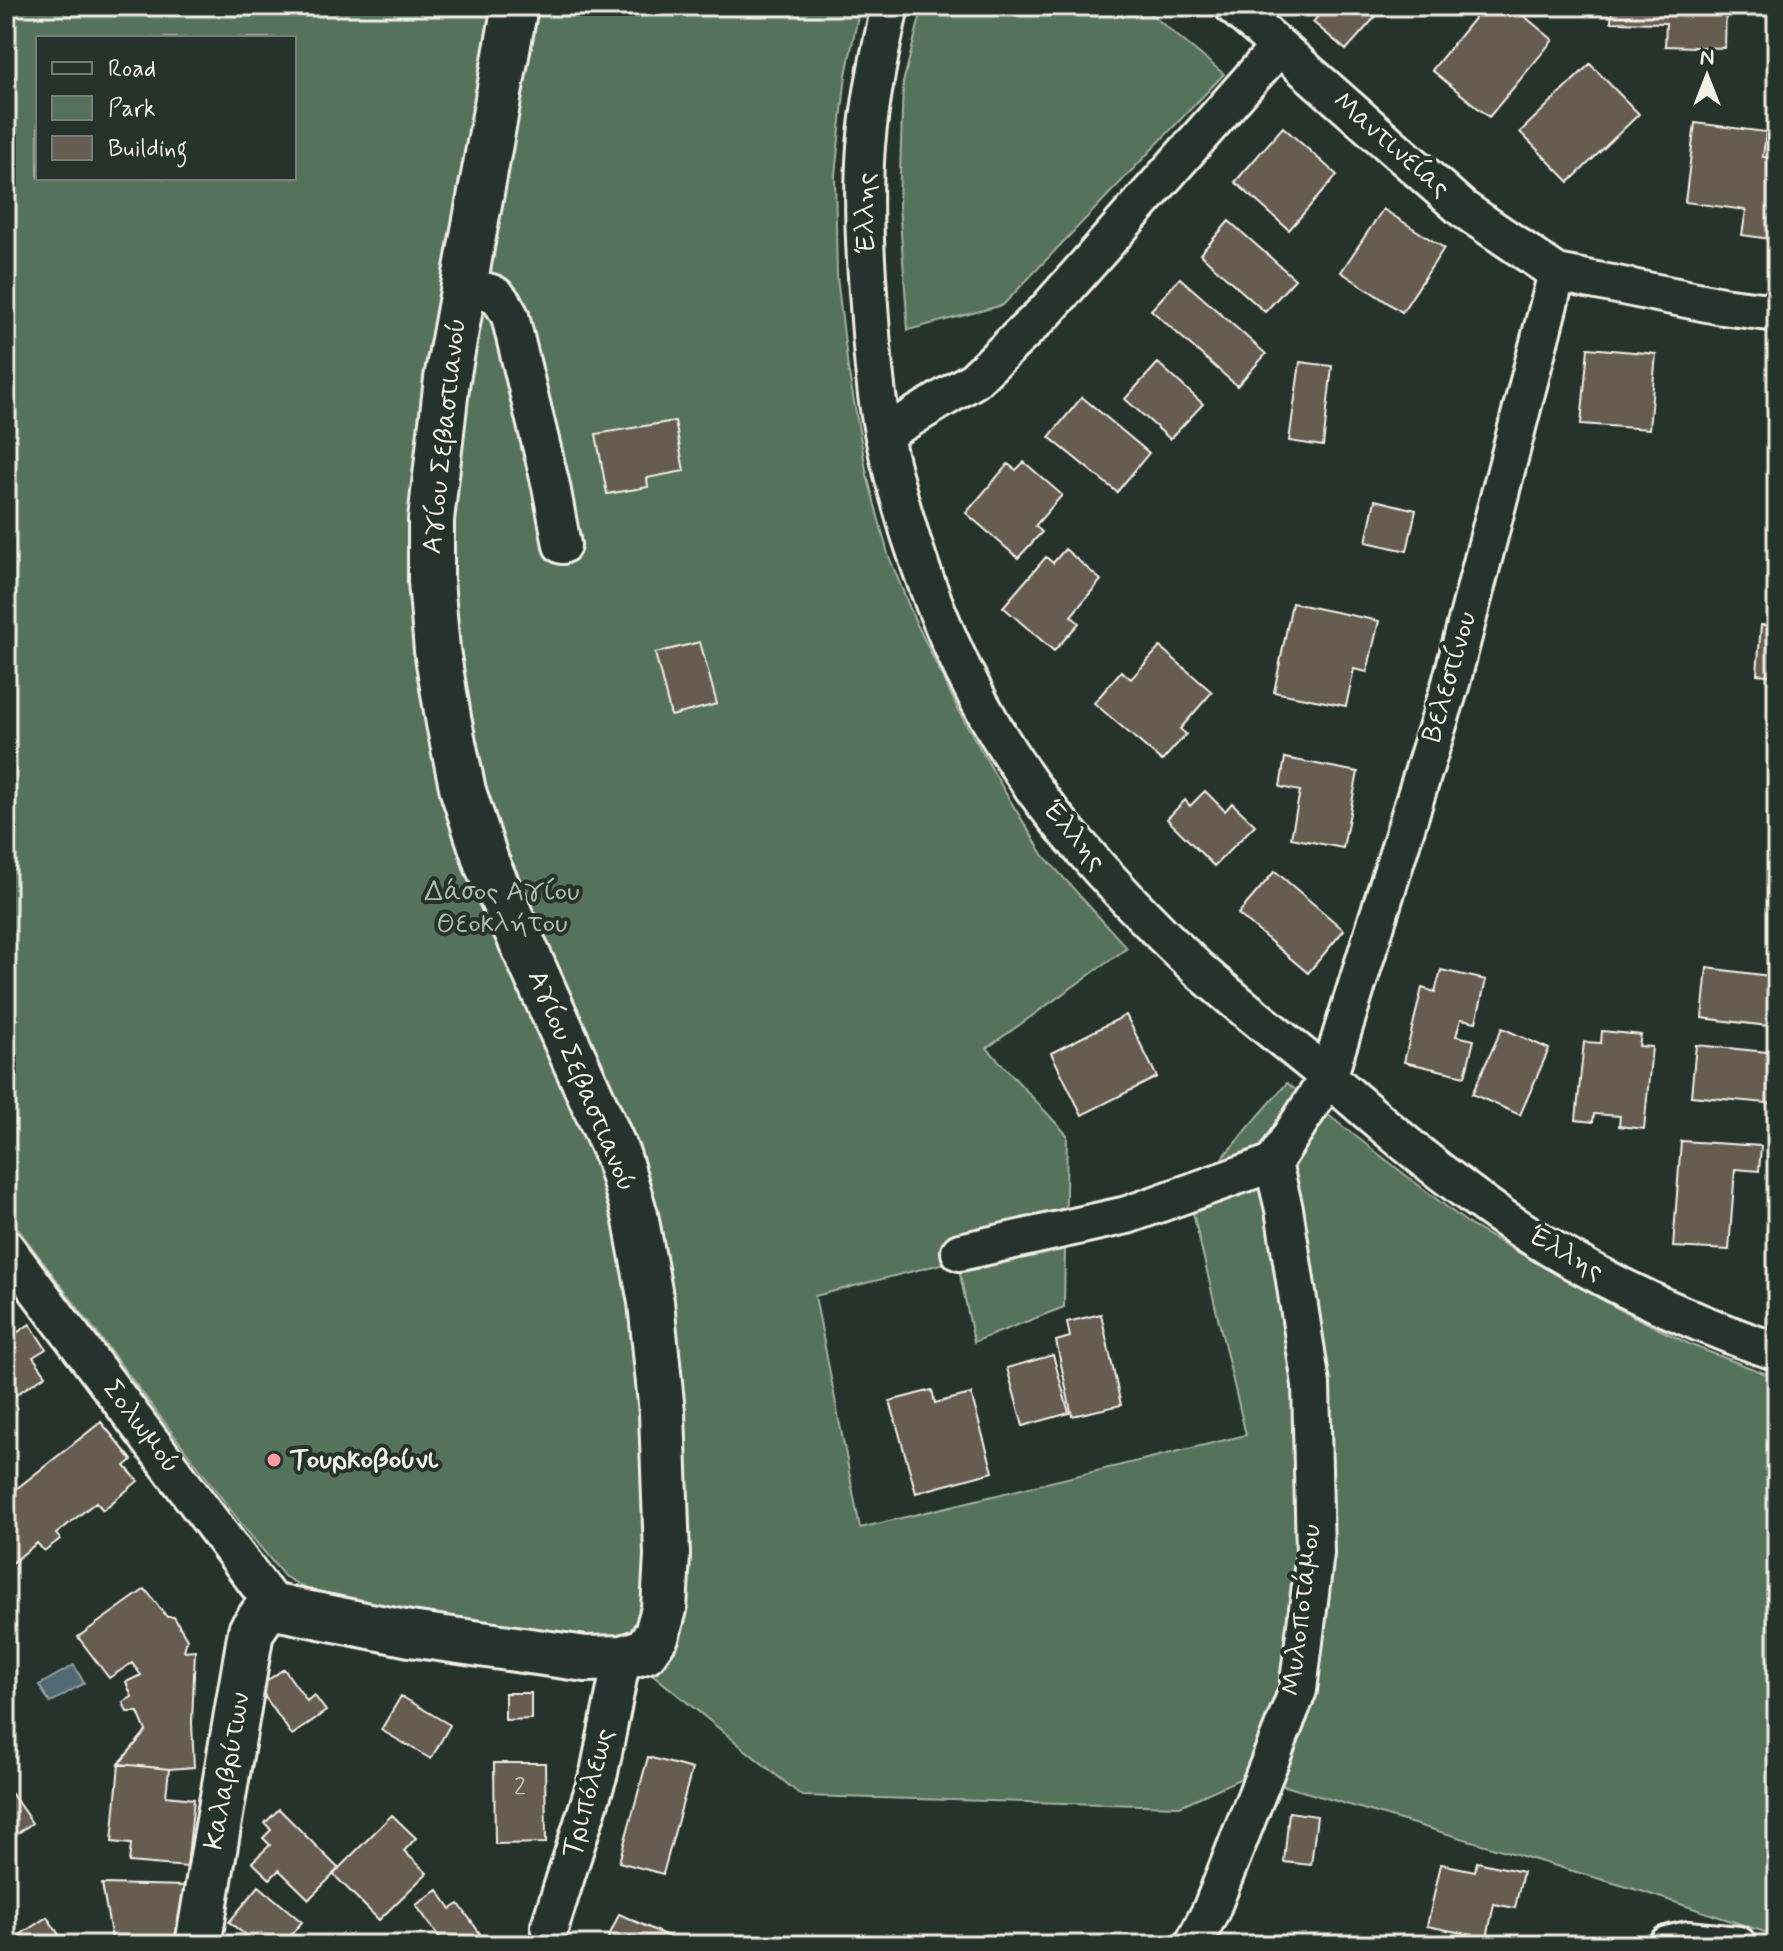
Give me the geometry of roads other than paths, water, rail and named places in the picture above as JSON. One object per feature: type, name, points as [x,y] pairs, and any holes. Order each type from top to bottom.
[{"type":"street","name":"Αγίου Σεβαστιανού","points":[[515,6],[447,379],[431,520],[431,581],[437,650],[463,791],[487,864],[618,1157],[635,1215],[659,1362],[666,1598],[657,1634],[649,1648],[622,1658]]},
{"type":"street","name":"Έλλης","points":[[890,6],[870,107],[864,183],[869,307],[884,434],[910,534],[939,618],[975,695],[1012,756],[1068,833],[1201,972],[1440,1171],[1531,1235],[1622,1285],[1696,1320],[1777,1352]]},
{"type":"street","name":"Μαντινείας","points":[[1233,6],[1463,209],[1557,273]]},
{"type":"street","points":[[884,434],[974,380],[1046,311],[1278,48]]},
{"type":"street","points":[[1557,273],[1722,306],[1777,313]]},
{"type":"street","name":"Βελεστίνου","points":[[1273,1163],[1328,1078],[1451,683],[1557,273]]},
{"type":"street","points":[[462,292],[485,290],[494,293],[510,316],[562,545]]},
{"type":"street","points":[[960,1252],[1127,1215],[1273,1163]]},
{"type":"street","name":"Μυλοποτάμου","points":[[1193,1945],[1211,1910],[1298,1690],[1315,1553],[1311,1384],[1284,1209],[1273,1163]]},
{"type":"street","name":"Σολωμού","points":[[13,1270],[275,1607]]},
{"type":"street","points":[[275,1607],[410,1634],[586,1659],[622,1658]]},
{"type":"street","name":"Καλαβρύτων","points":[[198,1945],[251,1631],[263,1614],[275,1607]]},
{"type":"street","name":"Τριπόλεως","points":[[550,1926],[599,1773],[622,1658]]},
{"type":"street","points":[[1667,1945],[1688,1940],[1738,1945]]},
{"type":"water","points":[[74,1665],[84,1683],[50,1703],[39,1685]]},
{"type":"place","name":"Τουρκοβούνι","points":[[274,1460]]},
{"type":"park label","name":"Δάσος Αγίου Θεοκλήτου","points":[[502,908]]}]
